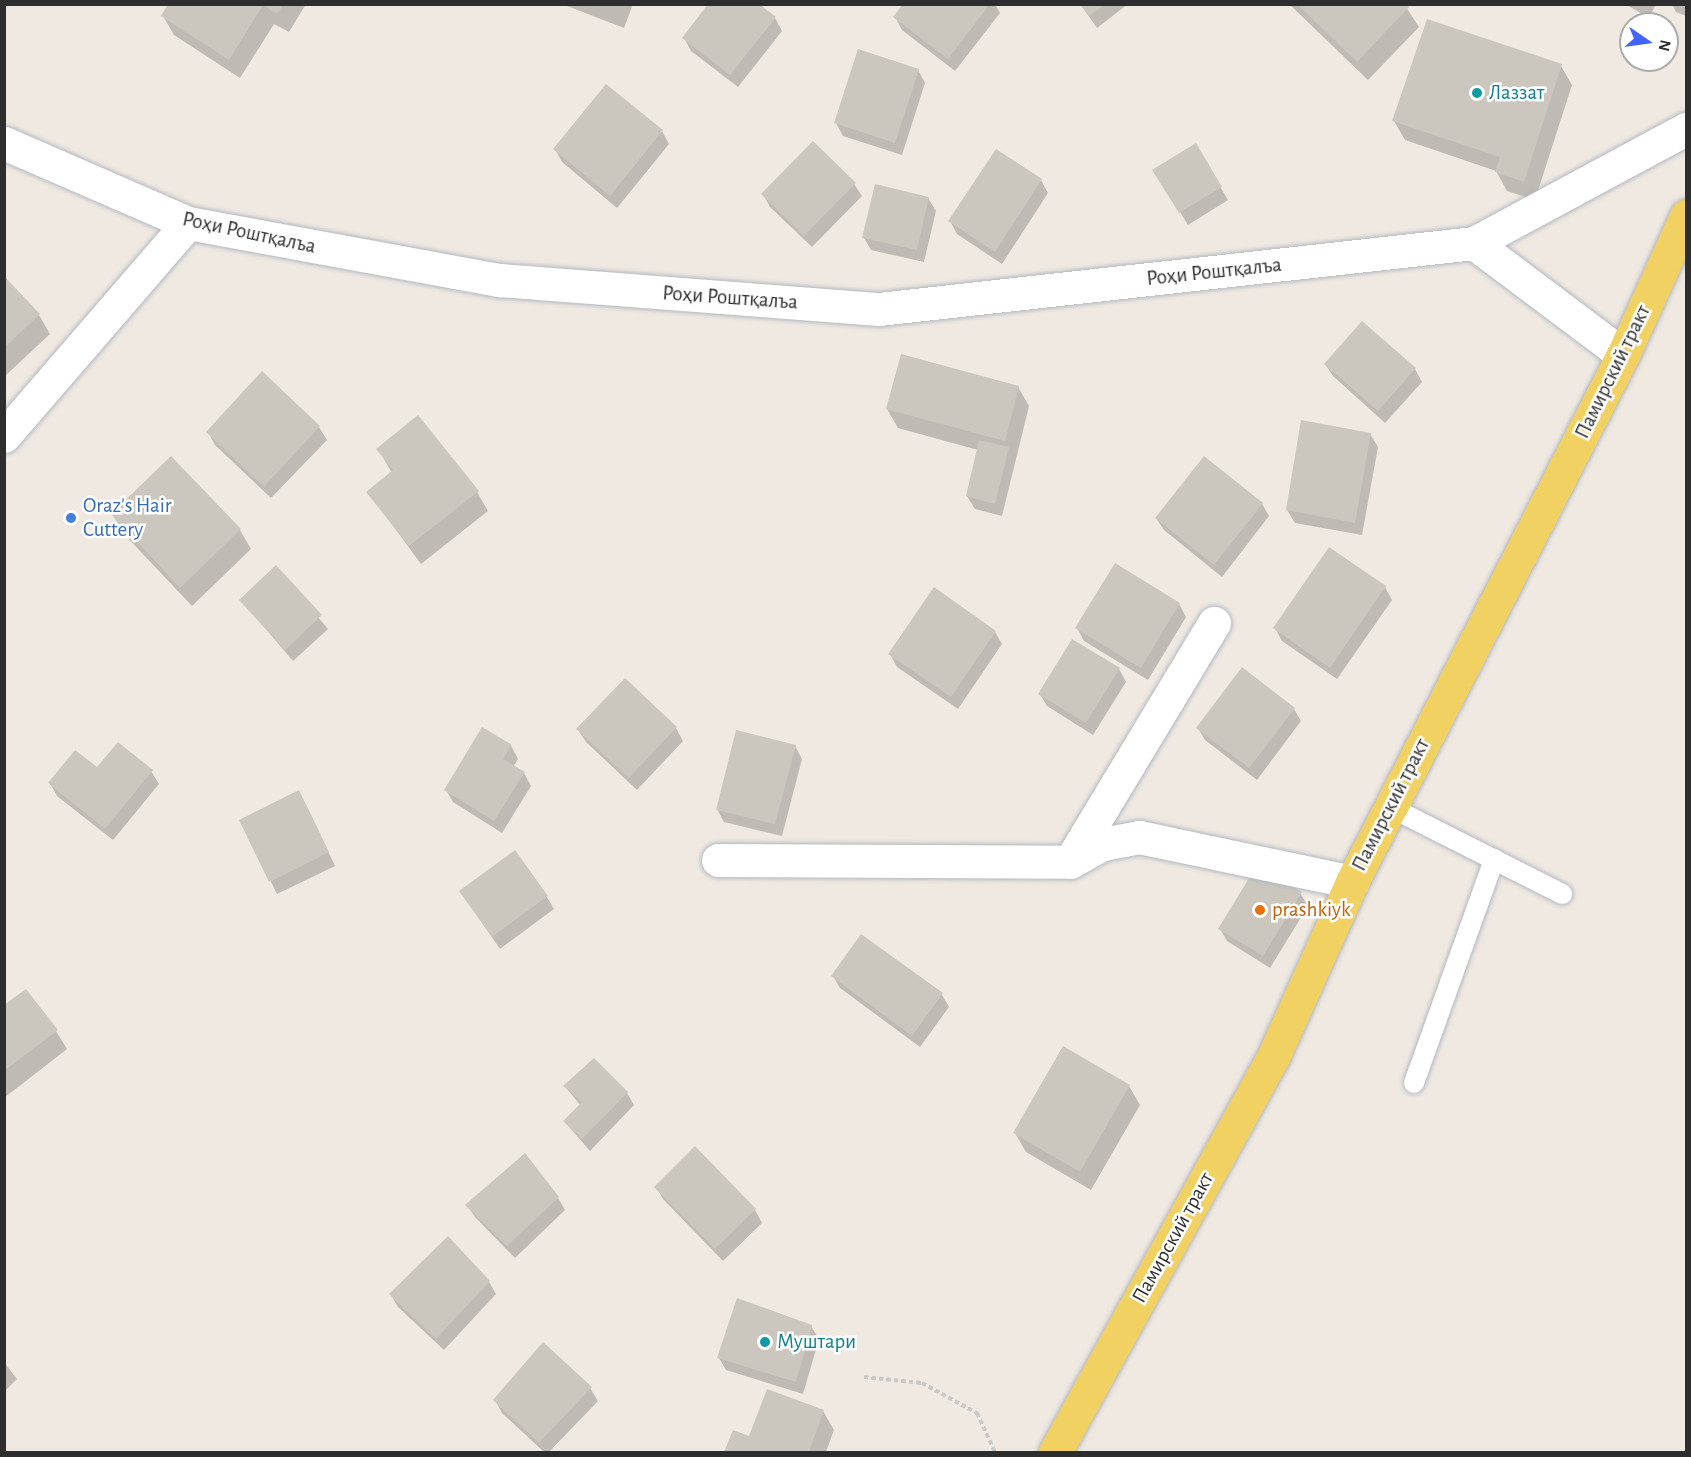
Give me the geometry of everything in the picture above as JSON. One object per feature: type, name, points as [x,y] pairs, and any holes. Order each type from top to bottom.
[{"type":"main road","name":"Роҳи Роштқалъа","points":[[4,144],[188,223],[500,280],[879,309],[1474,243],[1686,129]]},
{"type":"main road","name":"Памирский тракт","points":[[1055,1452],[1274,1055],[1352,882],[1623,355],[1686,216]]},
{"type":"main road","points":[[4,436],[188,223]]},
{"type":"main road","points":[[1474,243],[1623,355]]},
{"type":"main road","points":[[1070,862],[1214,622]]},
{"type":"main road","points":[[718,860],[1070,862],[1103,844],[1139,837],[1352,882]]},
{"type":"lane","points":[[1390,807],[1562,894]]},
{"type":"lane","points":[[1414,1083],[1494,860]]},
{"type":"path","points":[[864,1377],[922,1383],[977,1413],[995,1452]]},
{"type":"building","points":[[168,4],[284,4],[277,14],[263,5],[229,60],[161,16]]},
{"type":"building","points":[[708,4],[759,4],[776,17],[730,75],[682,38]]},
{"type":"building","points":[[903,4],[990,4],[948,59],[893,17]]},
{"type":"building","points":[[1297,4],[1407,4],[1409,7],[1357,62]]},
{"type":"building","points":[[1081,5],[1104,5],[1089,16]]},
{"type":"building","name":"Лаззат","points":[[1427,19],[1562,64],[1524,182],[1495,172],[1500,157],[1392,121]]},
{"type":"building","points":[[858,49],[919,69],[895,143],[834,123]]},
{"type":"building","points":[[606,84],[663,130],[610,196],[553,149]]},
{"type":"building","points":[[813,141],[856,183],[804,236],[761,194]]},
{"type":"building","points":[[1196,143],[1222,187],[1179,213],[1152,170]]},
{"type":"building","points":[[996,149],[1042,179],[995,252],[948,221]]},
{"type":"building","points":[[875,184],[929,197],[917,250],[862,238]]},
{"type":"building","points":[[4,276],[40,314],[4,348]]},
{"type":"building","points":[[1362,321],[1416,368],[1378,411],[1324,364]]},
{"type":"building","points":[[901,354],[1019,386],[1005,441],[886,409]]},
{"type":"building","points":[[262,371],[320,426],[264,487],[206,432]]},
{"type":"building","points":[[418,415],[479,491],[409,546],[366,492],[393,470],[376,449]]},
{"type":"building","points":[[1301,420],[1371,433],[1355,523],[1286,510]]},
{"type":"building","points":[[979,440],[1009,447],[995,504],[966,496]]},
{"type":"building","points":[[171,456],[241,529],[180,588],[111,514]]},
{"type":"building","points":[[1204,456],[1263,503],[1214,565],[1155,518]]},
{"type":"building","points":[[1329,547],[1386,586],[1330,668],[1273,628]]},
{"type":"building","points":[[1115,563],[1180,603],[1141,668],[1075,628]]},
{"type":"building","points":[[276,565],[322,615],[285,650],[239,600]]},
{"type":"building","points":[[934,587],[996,631],[951,697],[888,654]]},
{"type":"building","points":[[1072,639],[1120,668],[1086,723],[1038,694]]},
{"type":"building","points":[[1242,667],[1295,708],[1249,768],[1196,728]]},
{"type":"building","points":[[625,678],[677,727],[629,778],[576,729]]},
{"type":"building","points":[[482,727],[512,745],[503,759],[525,772],[494,821],[444,790]]},
{"type":"building","points":[[736,730],[796,745],[775,824],[716,810]]},
{"type":"building","points":[[118,742],[153,770],[105,829],[48,783],[75,750],[97,767]]},
{"type":"building","points":[[299,790],[329,852],[269,882],[239,820]]},
{"type":"building","points":[[515,850],[548,896],[492,937],[459,891]]},
{"type":"building","name":"prashkiyk","points":[[1257,865],[1302,892],[1263,956],[1218,929]]},
{"type":"building","points":[[861,934],[943,993],[912,1036],[831,976]]},
{"type":"building","points":[[26,989],[58,1030],[4,1071],[4,1005]]},
{"type":"building","points":[[1063,1046],[1130,1085],[1080,1172],[1013,1133]]},
{"type":"building","points":[[594,1058],[628,1092],[582,1139],[563,1121],[582,1102],[563,1086]]},
{"type":"building","points":[[695,1146],[756,1209],[715,1249],[654,1187]]},
{"type":"building","points":[[525,1153],[559,1197],[507,1246],[465,1205]]},
{"type":"building","points":[[448,1236],[490,1281],[436,1339],[389,1294]]},
{"type":"building","name":"Муштари","points":[[737,1298],[812,1325],[796,1382],[717,1358]]},
{"type":"building","points":[[543,1342],[592,1387],[539,1443],[493,1400]]},
{"type":"building","points":[[767,1389],[824,1410],[809,1452],[724,1452],[733,1430],[749,1436]]},
{"type":"place","name":"Лаззат","points":[[1477,93]]},
{"type":"place","name":"Oraz's Hair Cuttery","points":[[71,518]]},
{"type":"place","name":"prashkiyk","points":[[1260,910]]},
{"type":"place","name":"Муштари","points":[[765,1342]]}]
